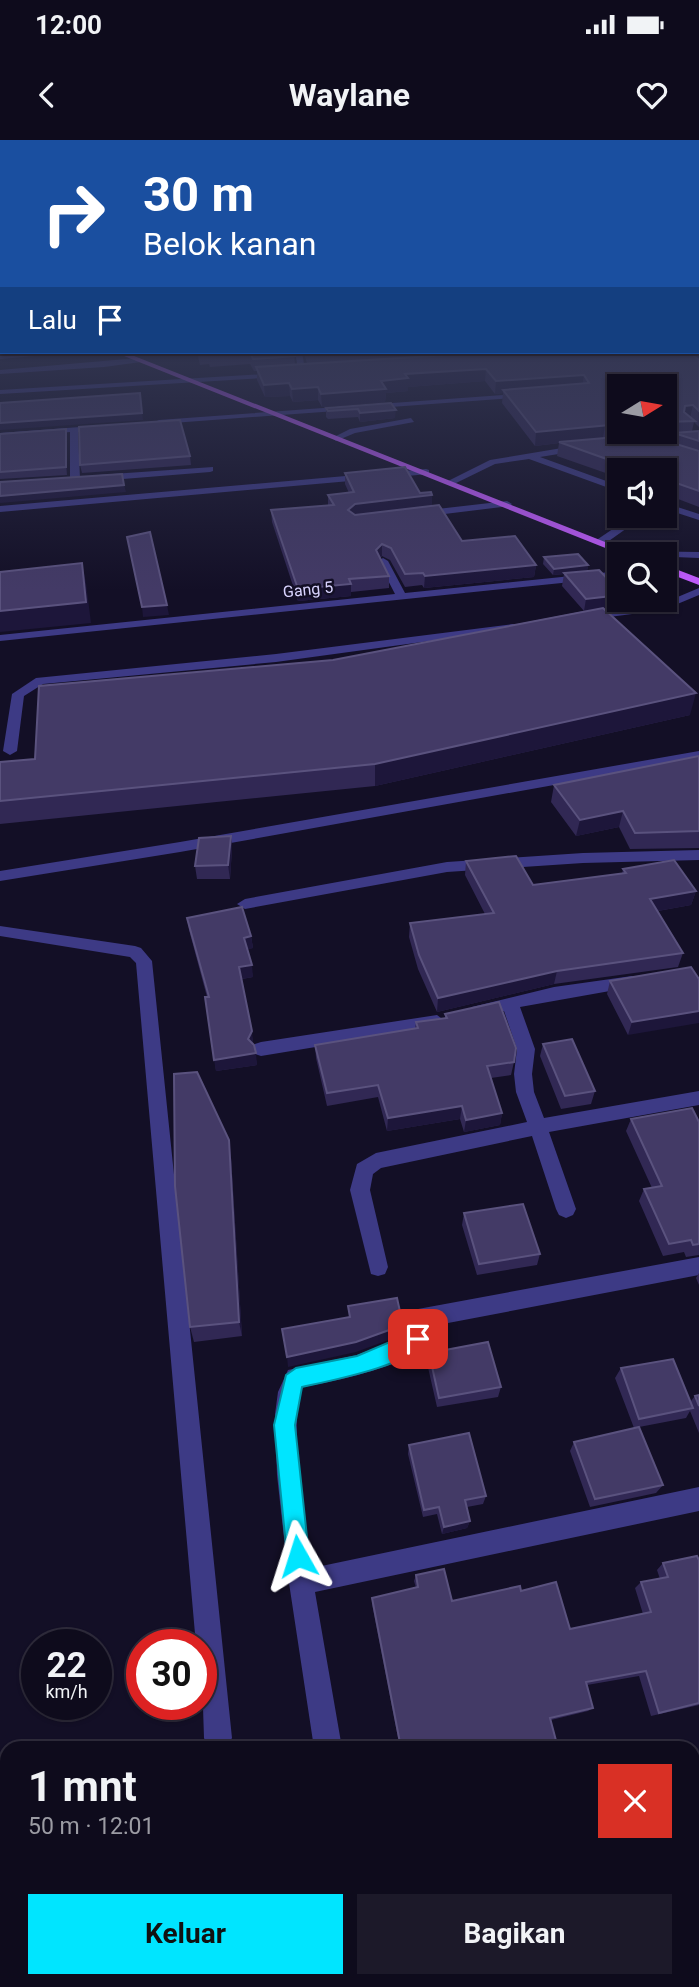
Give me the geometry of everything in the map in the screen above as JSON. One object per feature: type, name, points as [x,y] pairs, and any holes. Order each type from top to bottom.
[{"type":"main road","points":[[283,418],[607,543]]},
{"type":"main road","points":[[677,573],[699,582]]},
{"type":"street","points":[[152,423],[226,418]]},
{"type":"street","points":[[336,438],[352,431],[411,420]]},
{"type":"street","points":[[0,436],[118,426]]},
{"type":"street","points":[[74,430],[75,479]]},
{"type":"street","points":[[451,482],[493,462],[594,447]]},
{"type":"street","points":[[526,455],[607,484]]},
{"type":"street","points":[[62,480],[210,469]]},
{"type":"street","points":[[0,509],[426,472]]},
{"type":"street","points":[[410,515],[507,504]]},
{"type":"street","points":[[677,510],[699,517]]},
{"type":"street","points":[[603,541],[622,528]]},
{"type":"street","points":[[677,555],[699,555]]},
{"type":"street","points":[[383,561],[401,596]]},
{"type":"street","name":"Gang 5","points":[[0,638],[607,574]]},
{"type":"street","points":[[566,620],[663,607],[699,591]]},
{"type":"street","points":[[9,751],[18,694],[40,681],[276,658],[525,625]]},
{"type":"street","points":[[0,876],[180,847],[699,755]]},
{"type":"street","points":[[245,904],[447,867],[583,858],[699,855]]},
{"type":"street","points":[[0,931],[135,952],[144,961],[218,1738]]},
{"type":"street","points":[[261,1049],[399,1028],[554,993],[650,979]]},
{"type":"street","points":[[510,1004],[526,1049],[523,1074],[525,1092],[566,1209]]},
{"type":"street","points":[[378,1268],[360,1190],[364,1170],[376,1161],[621,1110],[699,1098]]},
{"type":"street","points":[[327,1741],[301,1583],[284,1425],[290,1387],[296,1378],[357,1366],[416,1342],[415,1322],[418,1319],[699,1266]]},
{"type":"street","points":[[301,1583],[699,1499]]},
{"type":"building","points":[[0,418],[68,418],[0,423]]},
{"type":"building","points":[[525,418],[607,418],[607,425],[536,432]]},
{"type":"building","points":[[677,418],[692,418],[695,421],[677,422]]},
{"type":"building","points":[[180,420],[190,456],[80,465],[79,427]]},
{"type":"building","points":[[66,429],[66,467],[0,472],[0,434]]},
{"type":"building","points":[[699,431],[699,441],[677,434]]},
{"type":"building","points":[[607,438],[607,444],[676,444],[699,451],[699,491],[677,483],[677,458],[607,459],[559,442]]},
{"type":"building","points":[[405,467],[420,493],[431,492],[432,495],[355,504],[348,510],[355,515],[439,505],[462,541],[515,536],[536,565],[425,576],[423,573],[405,574],[391,548],[382,544],[376,550],[389,576],[349,579],[351,584],[298,589],[271,510],[334,505],[328,495],[354,492],[345,473]]},
{"type":"building","points":[[122,474],[124,485],[0,496],[0,482]]},
{"type":"building","points":[[150,532],[167,605],[142,607],[127,537]]},
{"type":"building","points":[[578,554],[588,565],[554,569],[544,557]]},
{"type":"building","points":[[82,563],[86,602],[0,611],[0,572]]},
{"type":"building","points":[[599,570],[607,578],[607,597],[586,599],[564,573]]},
{"type":"building","points":[[603,608],[696,693],[375,764],[0,801],[0,762],[35,759],[39,686],[333,660]]},
{"type":"building","points":[[699,756],[699,831],[635,833],[623,811],[580,820],[554,785]]},
{"type":"building","points":[[231,836],[228,865],[195,866],[199,838]]},
{"type":"building","points":[[516,856],[533,885],[626,873],[623,869],[674,860],[696,891],[650,899],[683,953],[557,971],[438,998],[419,955],[410,923],[494,913],[466,861]]},
{"type":"building","points":[[242,907],[251,936],[244,938],[252,965],[239,967],[252,1031],[248,1039],[254,1045],[256,1053],[214,1060],[205,997],[209,997],[187,918]]},
{"type":"building","points":[[691,967],[699,979],[699,1011],[632,1022],[610,981]]},
{"type":"building","points":[[499,1002],[516,1048],[514,1062],[487,1066],[502,1113],[466,1120],[462,1106],[388,1118],[378,1085],[327,1093],[315,1045],[418,1028],[416,1022],[447,1018],[445,1014]]},
{"type":"building","points":[[572,1039],[595,1091],[565,1096],[543,1044]]},
{"type":"building","points":[[197,1072],[229,1140],[239,1322],[190,1327],[175,1186],[174,1074]]},
{"type":"building","points":[[692,1108],[699,1122],[699,1244],[693,1245],[691,1240],[669,1244],[644,1189],[662,1186],[631,1119]]},
{"type":"building","points":[[523,1204],[540,1254],[479,1264],[464,1213]]},
{"type":"building","points":[[397,1298],[403,1325],[356,1342],[287,1357],[282,1329],[350,1317],[348,1306]]},
{"type":"building","points":[[488,1342],[501,1387],[439,1398],[429,1353]]},
{"type":"building","points":[[673,1359],[693,1408],[639,1419],[621,1368]]},
{"type":"building","points":[[639,1427],[663,1485],[595,1499],[574,1442]]},
{"type":"building","points":[[469,1433],[486,1496],[465,1500],[470,1521],[444,1527],[439,1507],[424,1510],[409,1445]]},
{"type":"building","points":[[697,1556],[699,1560],[699,1703],[659,1713],[646,1671],[586,1682],[593,1708],[550,1718],[556,1741],[400,1741],[372,1598],[418,1587],[416,1575],[444,1569],[452,1601],[520,1586],[521,1591],[556,1582],[570,1629],[651,1612],[641,1582],[668,1577],[663,1563]]},
{"type":"route","points":[[298,1556],[284,1425],[290,1387],[296,1378],[357,1366],[405,1348],[418,1339]]}]
